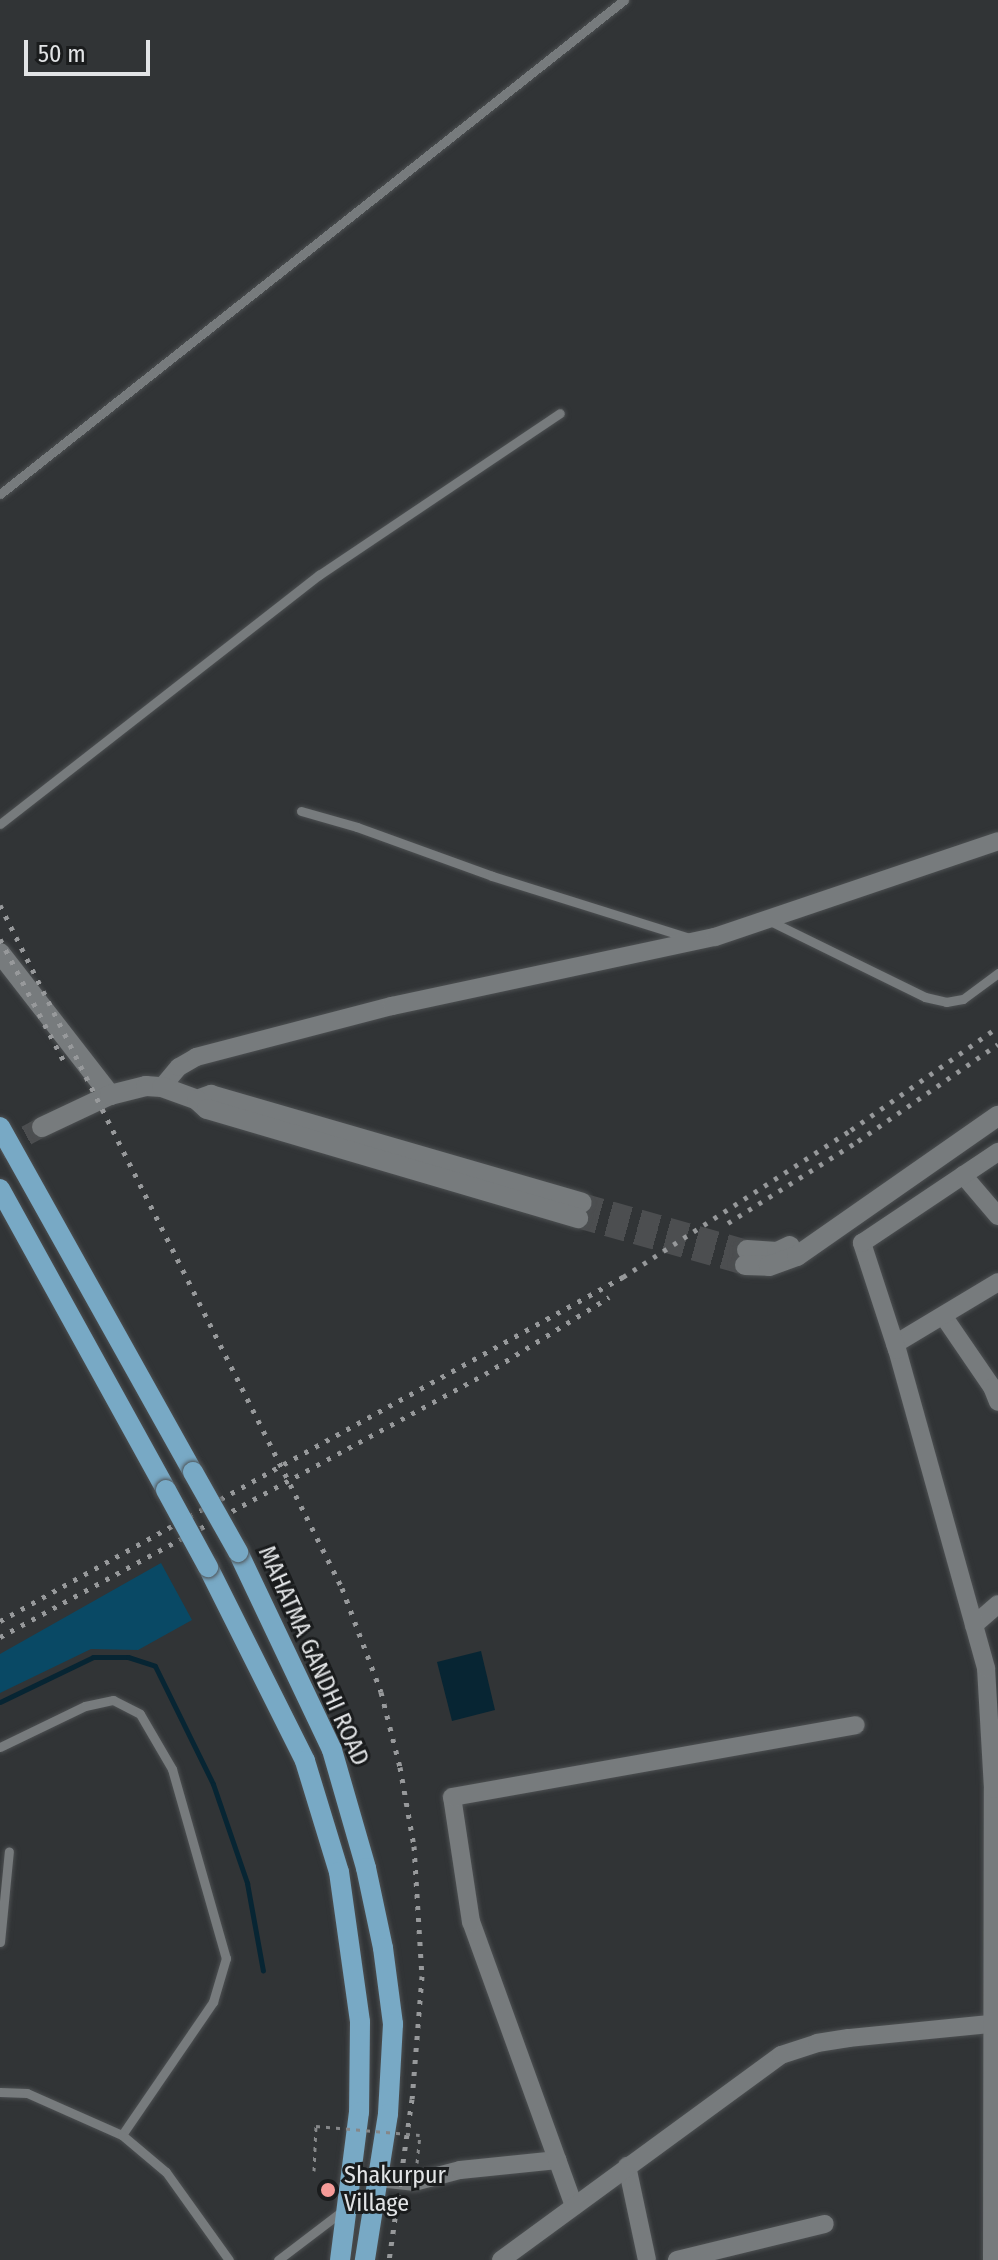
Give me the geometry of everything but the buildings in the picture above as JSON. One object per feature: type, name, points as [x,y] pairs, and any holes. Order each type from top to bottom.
[{"type":"main road","name":"MAHATMA GANDHI ROAD","points":[[0,1127],[238,1552],[332,1750],[366,1868],[393,2024],[388,2114],[367,2260]]},
{"type":"main road","name":"MAHATMA GANDHI ROAD","points":[[0,1189],[208,1567],[305,1761],[339,1872],[360,2022],[359,2112],[340,2260]]},
{"type":"street","points":[[162,1087],[179,1067],[196,1057],[392,1006],[698,940],[998,841]]},
{"type":"street","points":[[0,953],[110,1095]]},
{"type":"street","points":[[42,1127],[110,1095],[146,1086],[162,1087],[197,1100],[211,1095],[580,1210]]},
{"type":"street","points":[[998,1100],[790,1246],[777,1252],[746,1257],[769,1266],[797,1256],[998,1116]]},
{"type":"street","points":[[992,2260],[995,2023],[991,1716],[986,1668],[895,1344],[862,1243],[998,1152]]},
{"type":"street","points":[[963,1175],[998,1216]]},
{"type":"street","points":[[895,1344],[998,1282]]},
{"type":"street","points":[[944,1317],[992,1387],[998,1402]]},
{"type":"street","points":[[974,1625],[998,1604]]},
{"type":"street","points":[[574,2206],[471,1922],[452,1797],[856,1725]]},
{"type":"street","points":[[501,2260],[781,2055],[817,2043],[849,2038],[995,2023]]},
{"type":"street","points":[[378,2178],[414,2182],[460,2170],[557,2160]]},
{"type":"street","points":[[627,2166],[647,2260]]},
{"type":"street","points":[[677,2260],[825,2224]]},
{"type":"lane","points":[[0,494],[624,0]]},
{"type":"lane","points":[[0,824],[319,575],[560,413]]},
{"type":"lane","points":[[301,811],[357,827],[492,876],[698,940]]},
{"type":"lane","points":[[767,919],[925,997],[946,1002],[963,999],[998,973]]},
{"type":"lane","points":[[0,1747],[85,1706],[113,1700],[140,1714],[160,1743],[172,1769],[226,1958],[213,2002],[122,2135]]},
{"type":"lane","points":[[0,1942],[9,1851]]},
{"type":"lane","points":[[0,2092],[27,2093],[122,2135],[166,2172],[229,2260]]},
{"type":"lane","points":[[278,2260],[347,2208]]},
{"type":"path","points":[[314,2171],[316,2126],[420,2135],[414,2182]]},
{"type":"shaded area","points":[[161,1563],[192,1620],[138,1650],[91,1649],[0,1693],[0,1654]]},
{"type":"shaded area","points":[[481,1651],[495,1710],[452,1721],[437,1662]]},
{"type":"waterway","points":[[0,1702],[93,1657],[128,1657],[155,1666],[213,1784],[247,1883],[263,1971]]},
{"type":"tunnel","points":[[0,1150],[42,1127]]},
{"type":"tunnel","points":[[582,1203],[747,1250]]},
{"type":"tunnel","points":[[578,1218],[745,1265]]},
{"type":"railway","points":[[0,905],[342,1588],[381,1692],[400,1767],[414,1846],[422,1976],[412,2099],[389,2260]]},
{"type":"railway","points":[[0,939],[66,1065]]},
{"type":"railway","points":[[0,1621],[623,1277],[851,1130],[998,1027]]},
{"type":"railway","points":[[728,1223],[858,1141],[998,1044]]},
{"type":"railway","points":[[0,1637],[485,1374],[609,1297]]},
{"type":"place","name":"Shakurpur Village","points":[[328,2190]]}]
